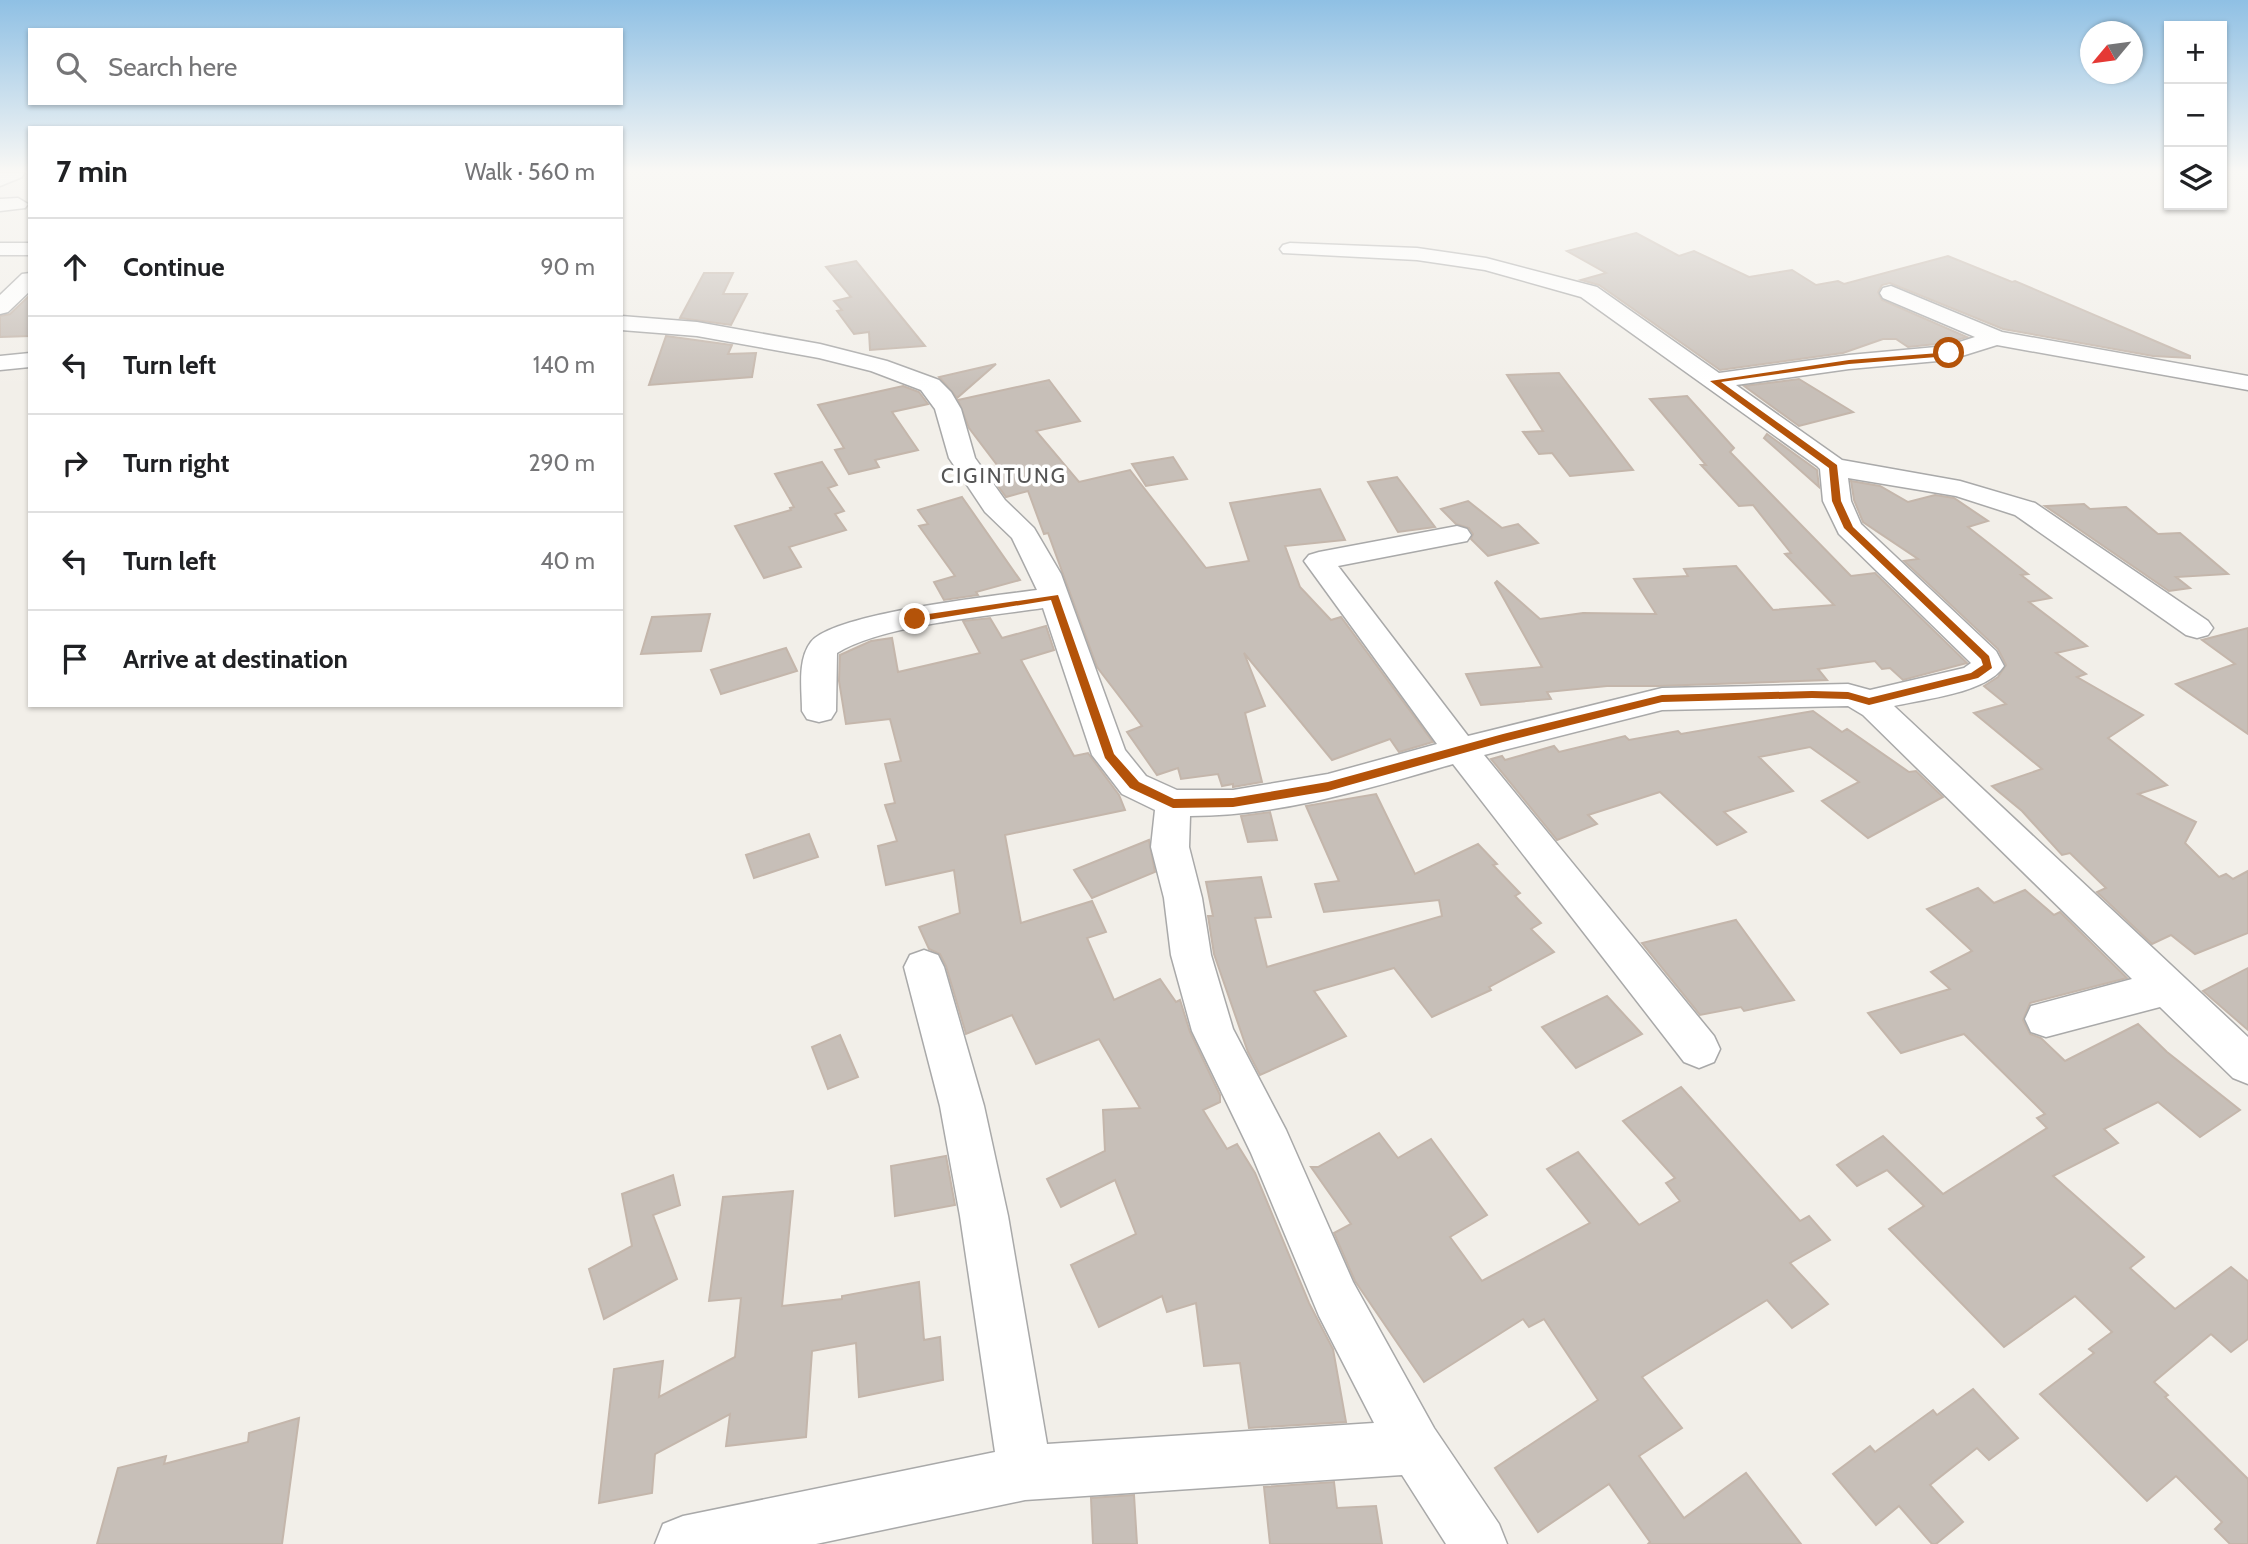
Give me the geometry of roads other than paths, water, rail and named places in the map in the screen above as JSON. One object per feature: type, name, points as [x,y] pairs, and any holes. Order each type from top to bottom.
[{"type":"street","points":[[0,249],[28,249]]},
{"type":"street","points":[[1290,249],[1417,254],[1486,264],[1572,285],[1589,292],[1833,467],[1959,489],[2025,509],[2197,628]]},
{"type":"street","points":[[0,307],[28,281]]},
{"type":"street","points":[[1891,293],[1996,338],[2248,383]]},
{"type":"street","points":[[623,323],[697,329],[820,351],[879,366],[930,385],[942,397],[948,409],[962,458],[995,506],[1024,534],[1046,574],[1109,755],[1135,785],[1173,803],[1233,803],[1328,787],[1460,750],[1662,699],[1848,695],[1869,701],[2248,1065]]},
{"type":"street","points":[[1714,381],[1849,362],[1949,353],[1996,338]]},
{"type":"street","points":[[0,363],[28,360]]},
{"type":"street","points":[[1833,467],[1837,501],[1849,528],[1985,658],[1988,666],[1974,676],[1869,701]]},
{"type":"street","points":[[1457,535],[1319,561],[1416,694],[1699,1049]]},
{"type":"street","points":[[819,711],[820,653],[825,644],[840,636],[915,619],[1054,597]]},
{"type":"street","points":[[1173,803],[1170,847],[1183,898],[1191,955],[1213,1031],[1270,1145],[1336,1299],[1415,1447],[1479,1544]]},
{"type":"street","points":[[924,967],[962,1106],[984,1216],[1026,1473]]},
{"type":"street","points":[[2046,1019],[2169,987]]},
{"type":"street","points":[[683,1544],[1026,1473],[1415,1447]]},
{"type":"district","name":"CIGINTUNG","points":[[1004,476]]}]
